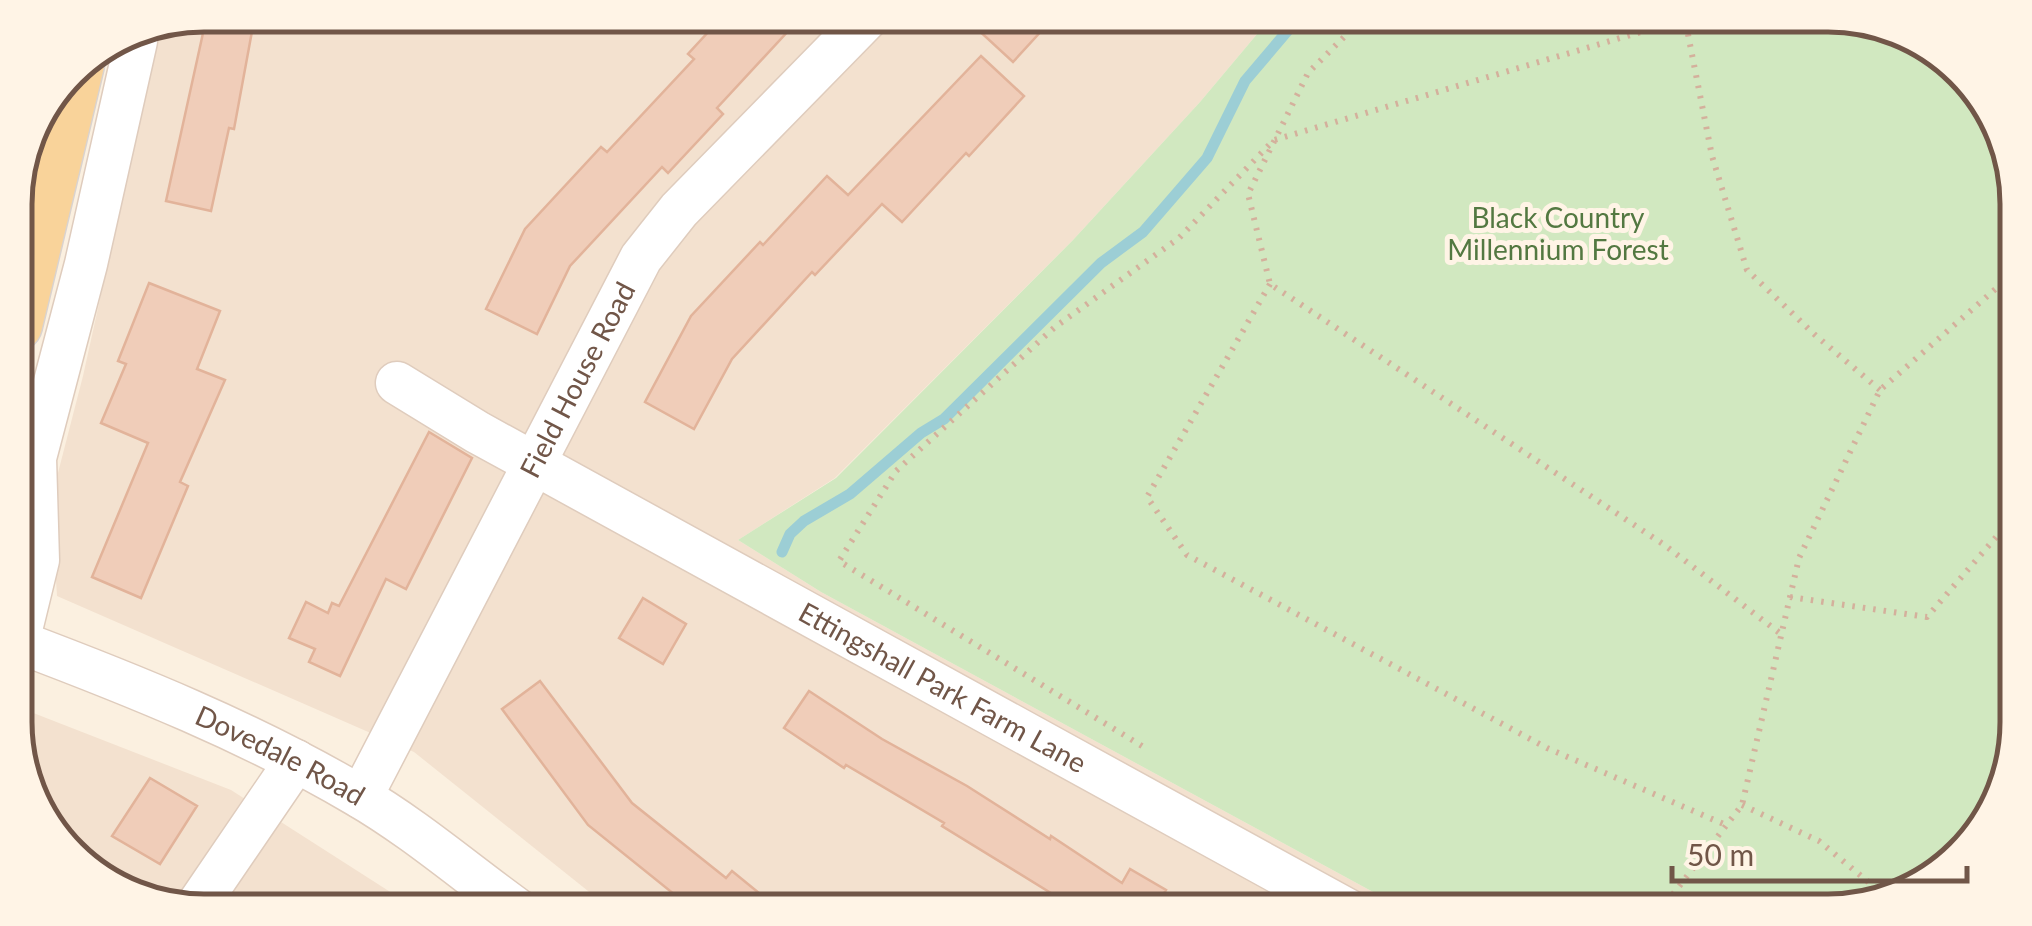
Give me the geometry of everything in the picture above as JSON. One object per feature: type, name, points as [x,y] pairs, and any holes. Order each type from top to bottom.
[{"type":"main road","points":[[33,255],[70,100]]},
{"type":"street","name":"Field House Road","points":[[361,798],[641,258],[679,210],[853,32]]},
{"type":"street","points":[[32,582],[38,560],[36,458],[86,264],[134,48]]},
{"type":"street","name":"Ettingshall Park Farm Lane","points":[[396,383],[537,463],[1348,893]]},
{"type":"street","name":"Dovedale Road","points":[[32,647],[156,696],[296,761],[361,798],[495,894]]},
{"type":"street","points":[[205,894],[296,761]]},
{"type":"path","points":[[1349,32],[1308,73],[1248,194],[1270,284],[1663,544],[1781,634]]},
{"type":"path","points":[[1158,756],[839,561],[896,471],[1055,326],[1179,238],[1274,140],[1637,32]]},
{"type":"path","points":[[1690,32],[1712,156],[1747,270],[1880,390]]},
{"type":"path","points":[[1270,284],[1147,497],[1186,556],[1547,748],[1726,825]]},
{"type":"path","points":[[1674,893],[1742,805],[1799,558],[1880,390],[2000,285]]},
{"type":"path","points":[[1790,597],[1927,617],[2000,533]]},
{"type":"path","points":[[1742,805],[1819,842],[1873,887]]},
{"type":"shaded area","points":[[205,32],[1259,32],[1073,240],[835,478],[738,540],[821,592],[1375,893],[591,894],[414,752],[57,596],[51,500],[83,376],[157,40],[171,36]]},
{"type":"shaded area","points":[[32,712],[231,790],[393,894],[205,894],[171,890],[119,870],[83,843],[56,807],[38,766]]},
{"type":"green space","name":"Black Country Millennium Forest","points":[[1259,32],[1827,32],[1861,36],[1893,46],[1932,68],[1949,83],[1964,100],[1986,139],[1994,160],[2000,205],[2000,721],[1996,755],[1986,787],[1957,835],[1941,851],[1903,876],[1839,893],[1375,893],[821,592],[738,540],[836,478],[1073,240]]},
{"type":"building","points":[[203,32],[252,32],[234,129],[229,128],[211,211],[166,201]]},
{"type":"building","points":[[708,32],[787,32],[717,108],[723,114],[668,173],[662,167],[570,266],[537,334],[486,309],[525,229],[601,147],[607,152],[694,59],[688,54]]},
{"type":"building","points":[[980,32],[1040,32],[1013,62]]},
{"type":"building","points":[[981,56],[1024,96],[969,156],[966,153],[902,222],[882,204],[815,275],[812,272],[732,359],[694,429],[645,402],[691,316],[760,242],[763,245],[827,176],[848,195]]},
{"type":"building","points":[[149,283],[220,311],[197,369],[225,380],[180,482],[188,486],[141,598],[92,577],[148,443],[101,423],[126,364],[118,361]]},
{"type":"building","points":[[429,432],[472,458],[406,589],[386,579],[340,676],[309,662],[315,649],[289,638],[306,602],[328,613],[332,603],[339,606]]},
{"type":"building","points":[[643,598],[686,624],[663,664],[619,638]]},
{"type":"building","points":[[540,681],[632,803],[726,878],[732,871],[760,894],[673,894],[588,825],[502,709]]},
{"type":"building","points":[[809,691],[1122,883],[1130,869],[1166,890],[1164,893],[1052,893],[942,826],[944,823],[846,765],[844,768],[784,728]]},
{"type":"building","points":[[150,778],[197,806],[160,864],[112,836]]},
{"type":"waterway","points":[[782,552],[790,534],[804,521],[850,494],[921,433],[944,419],[1101,263],[1143,232],[1207,158],[1245,81],[1287,32]]}]
